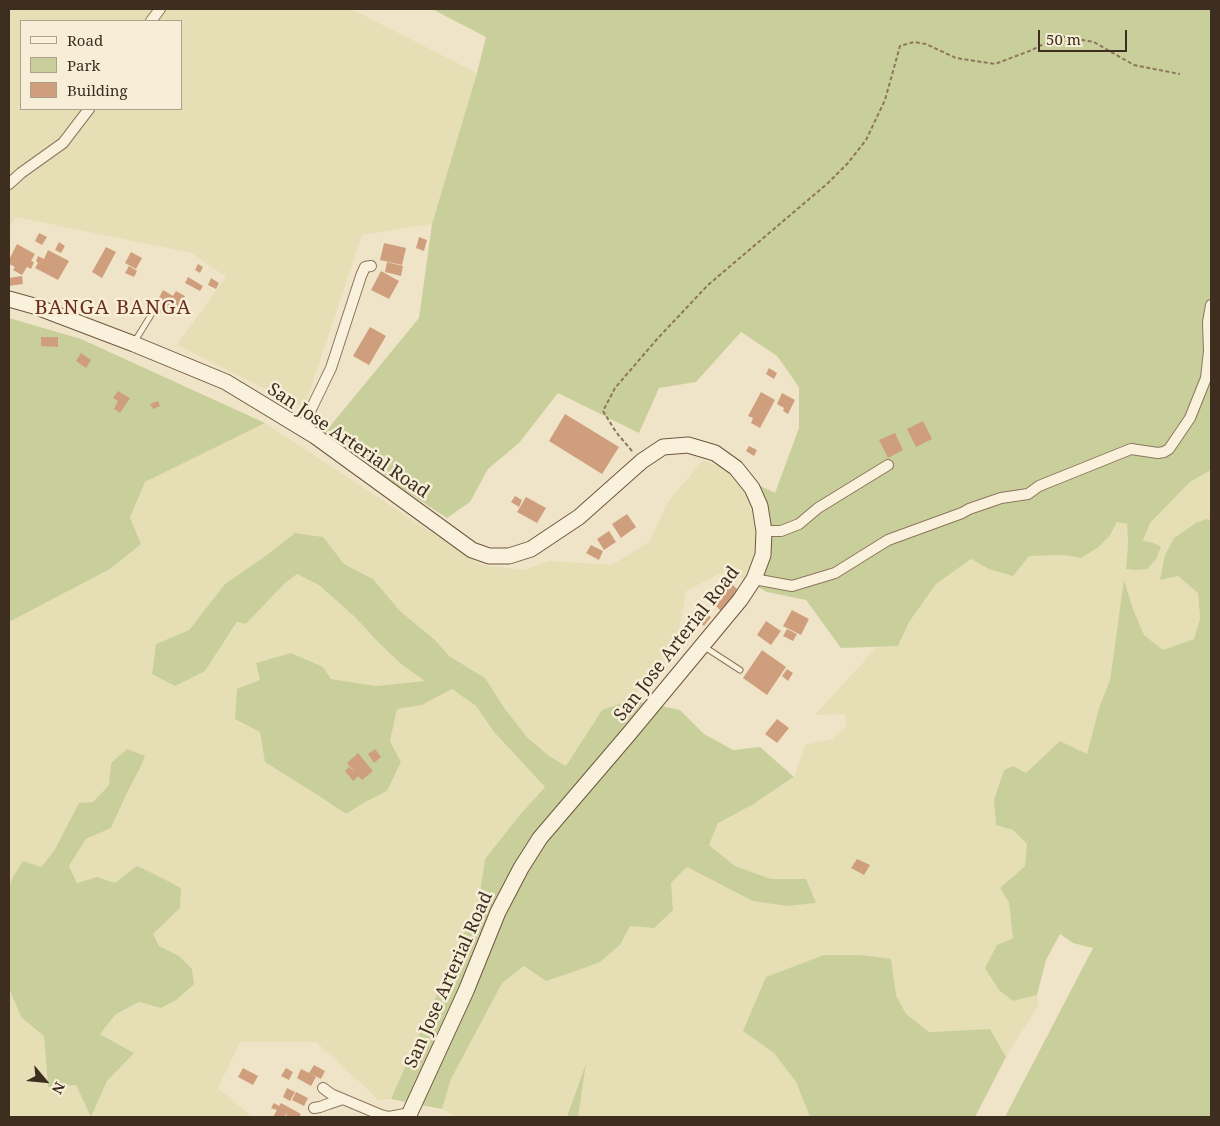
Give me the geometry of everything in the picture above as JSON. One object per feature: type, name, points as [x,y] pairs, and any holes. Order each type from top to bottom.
[{"type":"main road","name":"San Jose Arterial Road","points":[[9,299],[34,306],[134,344],[226,382],[315,436],[472,550],[489,556],[509,556],[531,549],[579,516],[642,461],[663,447],[688,445],[715,453],[736,468],[752,488],[760,506],[764,531],[763,555],[754,578],[740,600],[540,838],[521,868],[498,912],[466,991],[409,1115]]},
{"type":"street","points":[[152,20],[160,9]]},
{"type":"street","points":[[9,184],[21,173],[63,144],[88,110]]},
{"type":"street","points":[[302,428],[331,368],[361,276],[365,267],[371,266]]},
{"type":"street","points":[[754,578],[792,586],[835,573],[888,540],[1002,498],[1028,494],[1039,486],[1131,449],[1158,453],[1164,452],[1169,449],[1190,418],[1206,378],[1208,322],[1211,305]]},
{"type":"street","points":[[764,531],[781,531],[799,524],[818,508],[888,464]]},
{"type":"street","points":[[323,1088],[331,1094],[380,1116],[409,1115]]},
{"type":"street","points":[[314,1108],[343,1099]]},
{"type":"lane","points":[[134,344],[151,315]]},
{"type":"lane","points":[[702,646],[740,670]]},
{"type":"path","points":[[642,461],[616,432],[603,411],[615,388],[658,338],[708,285],[828,183],[848,163],[866,140],[885,100],[900,46],[914,42],[926,44],[956,58],[995,64],[1032,50],[1059,36],[1094,42],[1134,65],[1180,74]]},
{"type":"shaded area","points":[[9,9],[351,9],[477,73],[432,224],[362,235],[304,408],[177,345],[226,277],[192,253],[16,217],[9,227]]},
{"type":"shaded area","points":[[265,423],[481,565],[523,570],[550,561],[612,565],[649,542],[668,502],[703,460],[744,478],[764,531],[751,583],[727,570],[686,591],[677,642],[631,700],[602,710],[567,766],[549,756],[527,737],[505,709],[485,678],[449,656],[435,640],[400,611],[373,579],[344,564],[322,537],[295,533],[225,584],[189,630],[156,644],[205,671],[238,622],[246,624],[284,584],[297,574],[319,585],[356,618],[401,664],[426,681],[376,686],[331,679],[323,667],[256,663],[260,680],[260,732],[316,794],[346,814],[364,802],[387,791],[401,762],[390,741],[397,709],[422,705],[452,689],[476,706],[494,732],[545,787],[518,817],[485,859],[479,898],[391,1099],[379,1100],[316,1042],[240,1042],[218,1088],[252,1117],[91,1117],[107,1081],[134,1053],[100,1034],[116,1014],[139,1002],[161,1008],[179,956],[159,946],[153,934],[180,908],[180,888],[137,867],[115,883],[97,878],[77,883],[69,866],[86,839],[111,828],[139,770],[127,749],[111,763],[109,785],[92,803],[79,804],[54,851],[41,867],[13,877],[9,888],[9,622],[110,569],[145,482]]},
{"type":"shaded area","points":[[1209,471],[1211,472],[1211,520],[1207,519],[1161,580],[1178,576],[1198,593],[1200,619],[1194,639],[1163,650],[1144,635],[1124,582],[1110,680],[1099,708],[1087,754],[1060,741],[1026,773],[1013,767],[1004,770],[994,800],[1013,830],[1027,844],[1025,866],[1000,888],[1009,903],[1013,938],[997,945],[1013,1001],[1037,995],[1039,1004],[1006,1057],[990,1029],[929,1032],[906,1014],[896,995],[891,959],[743,1030],[774,1053],[796,1082],[810,1117],[578,1117],[584,1067],[566,1117],[456,1117],[442,1109],[451,1079],[501,983],[525,966],[546,981],[600,962],[620,945],[630,926],[673,910],[671,883],[687,867],[718,882],[806,879],[771,879],[735,866],[709,845],[718,823],[752,805],[794,778],[805,745],[832,739],[846,727],[845,714],[815,715],[877,647],[898,646],[909,622],[936,584],[971,559],[989,569],[1029,556],[1063,555],[1081,558],[1109,537],[1117,522],[1127,524],[1126,569],[1154,543],[1143,542],[1150,523],[1190,482]]},
{"type":"shaded area","points":[[9,988],[21,1017],[44,1035],[48,1087],[76,1085],[91,1117],[9,1117]]},
{"type":"green space","points":[[432,9],[1211,9],[1211,472],[1209,471],[1190,482],[1150,523],[1143,541],[1154,543],[1161,547],[1156,559],[1147,569],[1126,569],[1127,524],[1117,522],[1109,537],[1097,548],[1081,558],[1063,555],[1029,556],[1013,576],[989,569],[971,559],[936,584],[909,622],[898,646],[841,648],[806,600],[767,592],[751,583],[764,531],[744,478],[775,493],[799,428],[799,387],[777,356],[741,332],[696,382],[659,388],[639,433],[558,393],[519,443],[488,469],[470,502],[447,518],[322,436],[419,318],[432,224],[486,37]]},
{"type":"green space","points":[[9,318],[81,339],[265,423],[145,482],[130,518],[141,544],[110,569],[9,622]]},
{"type":"green space","points":[[1207,519],[1211,520],[1211,1117],[1005,1117],[1093,948],[1073,943],[1060,934],[1046,960],[1037,995],[1013,1001],[999,990],[985,968],[997,945],[1013,938],[1009,903],[1000,888],[1025,866],[1027,844],[1013,830],[996,825],[994,800],[1004,770],[1013,766],[1026,773],[1060,741],[1087,754],[1099,708],[1110,680],[1124,580],[1144,635],[1163,650],[1194,639],[1200,619],[1198,593],[1178,576],[1160,580],[1165,555],[1174,538],[1196,523]]},
{"type":"green space","points":[[295,533],[323,537],[344,564],[373,579],[400,611],[435,640],[449,656],[485,678],[505,709],[527,737],[549,756],[566,766],[602,710],[631,700],[680,710],[704,734],[733,750],[760,747],[794,777],[752,805],[718,823],[709,845],[735,866],[771,879],[806,879],[816,903],[787,906],[753,901],[687,867],[671,883],[673,910],[654,928],[630,926],[620,945],[600,962],[546,981],[524,966],[502,983],[451,1079],[442,1109],[391,1099],[479,898],[485,859],[518,817],[545,787],[494,732],[476,706],[452,689],[422,705],[397,709],[390,741],[401,762],[387,791],[346,814],[265,762],[260,732],[235,719],[237,689],[260,680],[256,663],[291,653],[323,667],[331,679],[376,686],[425,681],[401,664],[356,618],[319,585],[297,574],[284,584],[246,624],[237,622],[205,671],[175,686],[152,674],[156,644],[189,630],[225,584]]},
{"type":"green space","points":[[127,749],[145,756],[111,828],[86,839],[69,866],[77,883],[97,877],[115,883],[137,866],[181,888],[180,908],[153,934],[159,946],[179,956],[192,969],[194,984],[176,1000],[161,1008],[139,1002],[116,1014],[100,1034],[134,1053],[107,1081],[91,1117],[76,1085],[48,1087],[44,1036],[21,1017],[9,988],[9,888],[13,877],[23,861],[41,867],[54,851],[79,803],[93,802],[109,785],[111,763]]},
{"type":"green space","points":[[824,955],[862,955],[891,959],[896,995],[906,1014],[929,1032],[990,1029],[1006,1057],[975,1117],[810,1117],[796,1082],[774,1053],[743,1031],[766,977]]},
{"type":"green space","points":[[586,1063],[578,1117],[566,1117],[567,1116]]},
{"type":"building","points":[[39,233],[47,237],[42,245],[35,241]]},
{"type":"building","points":[[419,237],[427,240],[424,251],[416,248]]},
{"type":"building","points":[[59,242],[65,246],[61,253],[55,250]]},
{"type":"building","points":[[384,243],[406,248],[402,265],[380,260]]},
{"type":"building","points":[[17,244],[35,254],[31,261],[34,262],[31,269],[27,267],[22,275],[13,270],[15,267],[9,264]]},
{"type":"building","points":[[106,247],[116,252],[102,278],[92,272]]},
{"type":"building","points":[[48,250],[69,261],[58,280],[35,268],[38,263],[36,261],[38,256],[44,259]]},
{"type":"building","points":[[131,252],[142,258],[136,269],[125,263]]},
{"type":"building","points":[[387,262],[403,266],[401,276],[385,272]]},
{"type":"building","points":[[198,264],[203,267],[200,273],[195,270]]},
{"type":"building","points":[[129,266],[137,271],[134,277],[125,273]]},
{"type":"building","points":[[381,271],[399,281],[389,299],[371,290]]},
{"type":"building","points":[[22,276],[23,284],[9,286],[9,278]]},
{"type":"building","points":[[188,277],[203,286],[200,291],[185,283]]},
{"type":"building","points":[[211,278],[219,283],[216,289],[208,285]]},
{"type":"building","points":[[163,290],[173,296],[176,291],[185,296],[176,313],[171,311],[168,316],[153,309]]},
{"type":"building","points":[[370,327],[386,336],[369,365],[353,356]]},
{"type":"building","points":[[41,337],[58,337],[58,347],[41,346]]},
{"type":"building","points":[[81,353],[91,360],[86,368],[76,361]]},
{"type":"building","points":[[769,368],[777,373],[774,379],[766,374]]},
{"type":"building","points":[[118,391],[130,398],[120,413],[114,409],[118,401],[113,398]]},
{"type":"building","points":[[761,392],[775,400],[760,428],[751,423],[753,418],[748,416]]},
{"type":"building","points":[[782,393],[795,400],[788,414],[783,411],[784,408],[777,404]]},
{"type":"building","points":[[158,401],[160,406],[153,409],[150,404]]},
{"type":"building","points":[[565,414],[619,447],[602,474],[549,441]]},
{"type":"building","points":[[923,421],[932,439],[916,447],[907,429]]},
{"type":"building","points":[[895,433],[903,450],[888,458],[879,440]]},
{"type":"building","points":[[749,446],[757,450],[754,456],[746,451]]},
{"type":"building","points":[[515,496],[522,500],[519,507],[511,502]]},
{"type":"building","points":[[526,497],[546,508],[537,523],[517,512]]},
{"type":"building","points":[[627,514],[636,527],[621,538],[612,524]]},
{"type":"building","points":[[609,531],[616,542],[604,550],[597,539]]},
{"type":"building","points":[[591,545],[603,551],[599,560],[586,553]]},
{"type":"building","points":[[727,579],[739,591],[721,611],[708,598]]},
{"type":"building","points":[[792,610],[809,619],[801,635],[783,626]]},
{"type":"building","points":[[703,611],[711,617],[704,626],[696,619]]},
{"type":"building","points":[[766,621],[781,631],[771,645],[757,635]]},
{"type":"building","points":[[787,629],[797,634],[793,641],[783,636]]},
{"type":"building","points":[[762,650],[786,667],[767,695],[743,678]]},
{"type":"building","points":[[787,669],[793,673],[788,681],[782,676]]},
{"type":"building","points":[[777,719],[789,728],[777,743],[765,734]]},
{"type":"building","points":[[375,749],[381,757],[374,763],[368,754]]},
{"type":"building","points":[[358,753],[373,771],[362,780],[358,776],[353,781],[345,771],[349,767],[355,772],[347,763]]},
{"type":"building","points":[[857,859],[870,865],[864,875],[851,868]]},
{"type":"building","points":[[314,1065],[325,1071],[321,1079],[311,1074],[316,1077],[311,1086],[297,1078],[301,1069],[309,1073]]},
{"type":"building","points":[[243,1068],[258,1076],[253,1085],[238,1077]]},
{"type":"building","points":[[286,1068],[293,1072],[289,1080],[281,1076]]},
{"type":"building","points":[[287,1088],[295,1092],[290,1101],[283,1097]]},
{"type":"building","points":[[296,1092],[308,1098],[304,1106],[292,1100]]},
{"type":"building","points":[[274,1103],[279,1106],[281,1103],[301,1114],[299,1117],[286,1117],[286,1114],[285,1117],[273,1117],[277,1110],[271,1108]]},
{"type":"district","name":"BANGA BANGA","points":[[113,308]]}]
